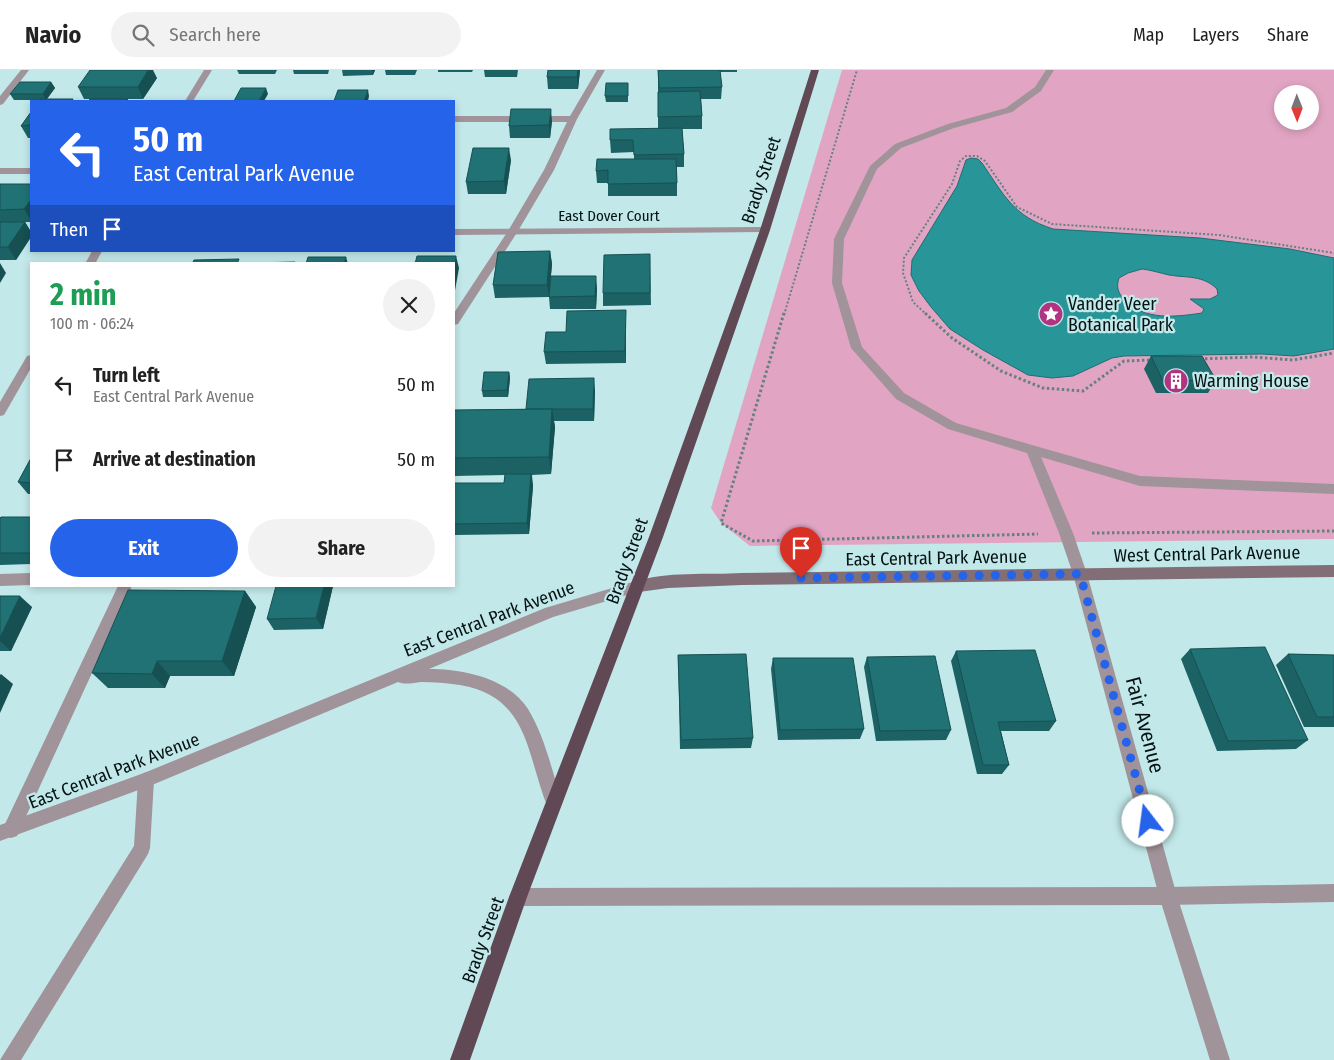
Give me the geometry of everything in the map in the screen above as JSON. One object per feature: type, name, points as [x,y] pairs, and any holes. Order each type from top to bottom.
[{"type":"highway","name":"Brady Street","points":[[460,1060],[518,897],[639,586],[765,230],[815,70]]},
{"type":"main road","name":"West Central Park Avenue","points":[[1080,574],[1334,570]]},
{"type":"main road","name":"East Central Park Avenue","points":[[639,586],[668,582],[742,579],[1080,574]]},
{"type":"street","points":[[0,102],[24,70]]},
{"type":"street","points":[[190,100],[208,70]]},
{"type":"street","points":[[455,319],[513,231],[549,170],[573,119],[601,70]]},
{"type":"street","points":[[1050,70],[1038,89],[1009,110],[951,126],[898,146],[873,168],[839,239],[837,283],[857,348],[900,396],[952,426],[1032,450],[1140,480],[1334,489]]},
{"type":"street","points":[[455,119],[573,119]]},
{"type":"street","points":[[0,171],[30,171]]},
{"type":"street","name":"East Dover Court","points":[[455,232],[765,230]]},
{"type":"street","points":[[0,412],[26,375],[30,362]]},
{"type":"street","name":"Fair Avenue","points":[[1032,450],[1080,574],[1168,896],[1220,1060]]},
{"type":"street","points":[[0,580],[30,579]]},
{"type":"street","name":"East Central Park Avenue","points":[[6,832],[146,780],[550,612],[639,586]]},
{"type":"street","points":[[6,832],[125,587]]},
{"type":"street","points":[[386,679],[430,674],[470,680],[502,692],[522,712],[532,735],[554,802]]},
{"type":"street","points":[[10,1060],[142,848],[146,780]]},
{"type":"street","points":[[518,897],[1168,896],[1334,893]]},
{"type":"path","points":[[1153,360],[1124,361],[1083,391],[1043,388],[1001,371],[952,338],[912,302],[904,273],[904,258],[952,184],[960,161],[966,156],[978,156],[985,161],[1018,208],[1052,224],[1219,234],[1319,249],[1334,254]]},
{"type":"path","points":[[1192,360],[1253,357],[1293,360],[1334,353]]},
{"type":"shaded area","name":"Vander Veer Botanical Park","points":[[842,70],[1334,70],[1334,539],[750,546],[721,523],[711,508]]},
{"type":"water","points":[[971,158],[978,159],[1004,195],[1019,211],[1039,224],[1053,229],[1200,238],[1290,249],[1334,258],[1334,349],[1294,356],[1262,354],[1124,356],[1112,358],[1073,376],[1052,378],[1028,375],[950,329],[919,291],[911,275],[912,260],[957,186],[966,160]],"holes":[[[1142,269],[1206,281],[1217,289],[1218,295],[1210,299],[1190,299],[1204,309],[1202,313],[1160,316],[1141,311],[1122,297],[1118,290],[1118,284],[1119,278]]]},
{"type":"building","points":[[90,70],[148,70],[138,87],[78,87]]},
{"type":"building","points":[[548,70],[578,70],[577,77],[547,77]]},
{"type":"building","points":[[658,70],[720,70],[722,87],[659,88]]},
{"type":"building","points":[[20,82],[51,82],[43,94],[10,94]]},
{"type":"building","points":[[606,83],[628,83],[628,96],[605,96]]},
{"type":"building","points":[[241,88],[266,88],[260,100],[235,100]]},
{"type":"building","points":[[338,90],[368,90],[364,100],[334,100]]},
{"type":"building","points":[[700,91],[702,116],[658,117],[658,92]]},
{"type":"building","points":[[41,99],[73,99],[72,100]]},
{"type":"building","points":[[90,99],[128,99],[127,100]]},
{"type":"building","points":[[511,109],[551,109],[549,125],[509,126]]},
{"type":"building","points":[[30,113],[30,125],[21,126]]},
{"type":"building","points":[[682,128],[684,154],[634,155],[633,140],[610,140],[610,129]]},
{"type":"building","points":[[473,148],[509,148],[504,181],[466,182]]},
{"type":"building","points":[[597,159],[676,159],[677,183],[608,184],[608,170],[596,171]]},
{"type":"building","points":[[0,184],[30,184],[30,201],[24,209],[0,210]]},
{"type":"building","points":[[0,222],[25,222],[8,247],[0,247]]},
{"type":"building","points":[[550,251],[547,285],[493,285],[498,252]]},
{"type":"building","points":[[650,254],[650,293],[603,293],[604,255]]},
{"type":"building","points":[[417,256],[456,256],[455,262],[416,262]]},
{"type":"building","points":[[308,257],[346,257],[345,262],[307,262]]},
{"type":"building","points":[[239,259],[238,262],[193,262],[194,260]]},
{"type":"building","points":[[551,276],[596,276],[595,296],[549,297]]},
{"type":"building","points":[[626,310],[625,351],[544,352],[546,332],[566,332],[567,311]]},
{"type":"building","points":[[1151,356],[1202,356],[1216,380],[1163,381]]},
{"type":"building","points":[[484,372],[509,372],[507,390],[482,391]]},
{"type":"building","points":[[594,378],[593,409],[526,409],[529,379]]},
{"type":"building","points":[[552,409],[549,457],[455,458],[455,410]]},
{"type":"building","points":[[30,460],[30,483],[18,482]]},
{"type":"building","points":[[505,474],[531,474],[527,523],[455,524],[455,483],[504,483]]},
{"type":"building","points":[[30,517],[30,553],[0,553],[0,518]]},
{"type":"building","points":[[276,587],[324,587],[316,618],[267,619]]},
{"type":"building","points":[[128,590],[245,591],[222,661],[157,661],[152,674],[92,673]]},
{"type":"building","points":[[0,596],[20,596],[0,638]]},
{"type":"building","points":[[1265,647],[1308,740],[1228,741],[1190,649]]},
{"type":"building","points":[[1035,650],[1056,721],[998,722],[1009,765],[983,765],[956,651]]},
{"type":"building","points":[[746,654],[753,738],[681,740],[678,655]]},
{"type":"building","points":[[1288,654],[1334,655],[1334,717],[1317,717]]},
{"type":"building","points":[[935,656],[951,730],[880,731],[867,657]]},
{"type":"building","points":[[773,658],[853,658],[864,729],[780,730]]},
{"type":"place","name":"Vander Veer Botanical Park","points":[[1051,314]]},
{"type":"place","name":"Warming House","points":[[1176,381]]},
{"type":"route","points":[[801,578],[1080,574],[1148,821]]}]
